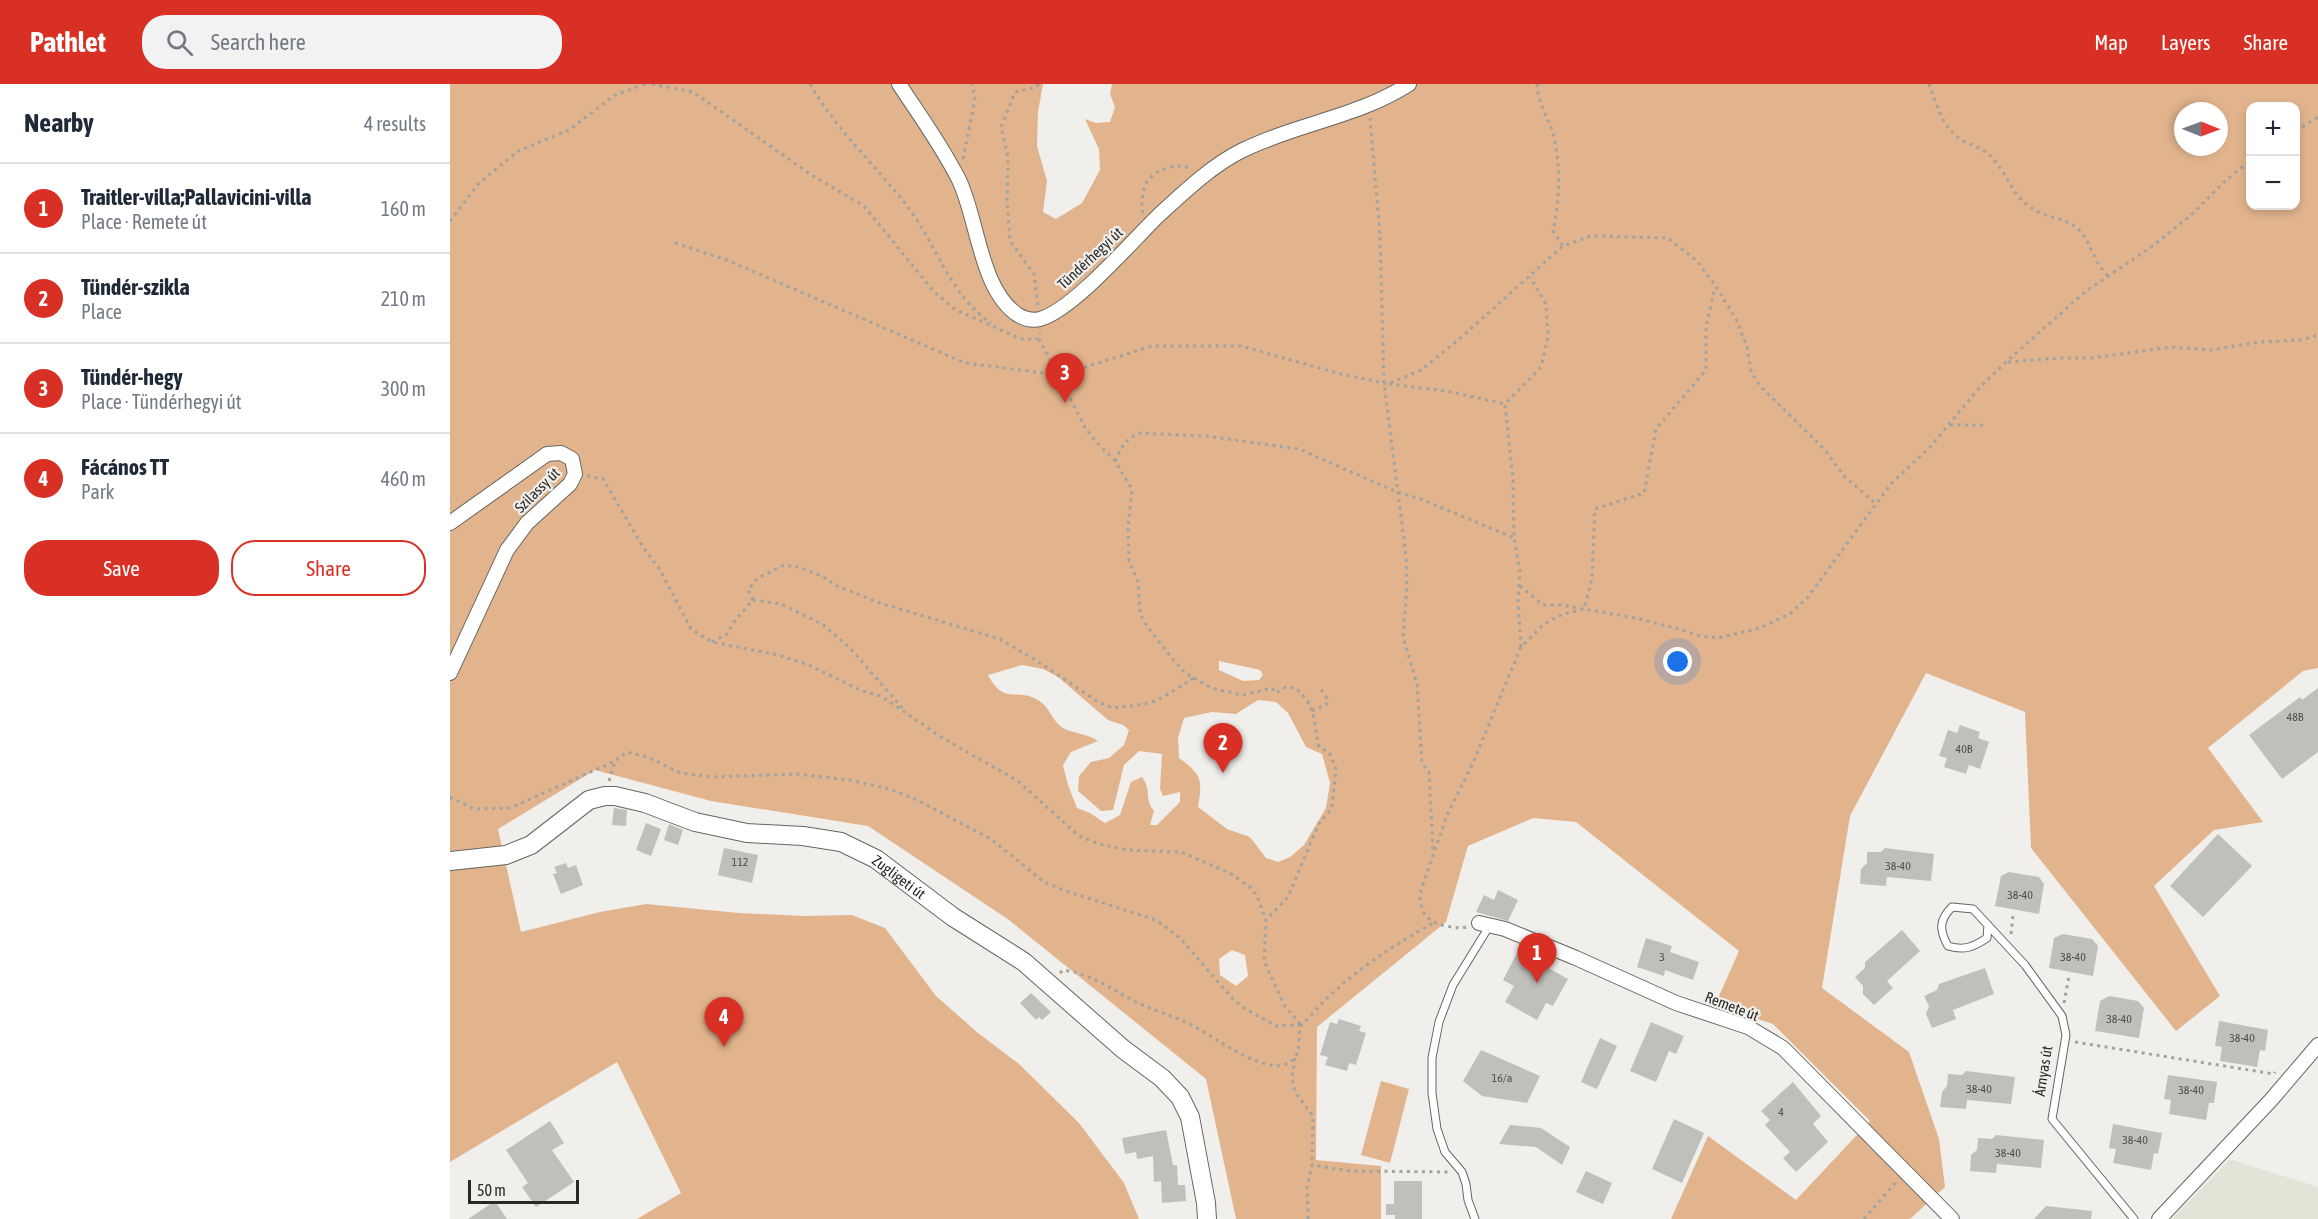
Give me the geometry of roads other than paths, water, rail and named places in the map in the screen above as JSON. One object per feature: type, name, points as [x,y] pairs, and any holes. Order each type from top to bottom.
[{"type":"street","name":"Tündérhegyi út","points":[[899,84],[931,131],[959,181],[993,285],[1003,300],[1018,315],[1032,320],[1042,318],[1073,299],[1203,178],[1243,150],[1293,130],[1369,105],[1409,84]]},
{"type":"street","name":"Szilassy út","points":[[450,523],[547,454],[561,453],[573,459],[575,474],[570,484],[527,522],[507,550],[450,674]]},
{"type":"street","name":"Zugligeti út","points":[[450,861],[506,855],[531,845],[589,800],[605,796],[645,803],[695,822],[747,833],[841,842],[876,859],[953,916],[1024,962],[1123,1048],[1162,1078],[1180,1097],[1190,1117],[1206,1203],[1206,1219]]},
{"type":"street","name":"Remete út","points":[[1485,924],[1505,928],[1676,1004],[1748,1027],[1784,1048],[1952,1219]]},
{"type":"street","points":[[2159,1219],[2271,1100],[2318,1045]]},
{"type":"lane","name":"Árnyas út","points":[[1988,925],[1987,938],[1972,948],[1959,950],[1948,946],[1941,933],[1942,917],[1952,907],[1973,909],[1988,925],[2009,948],[2025,965],[2062,1016],[2065,1040],[2052,1119],[2134,1219]]},
{"type":"lane","points":[[1475,1219],[1462,1172],[1445,1152],[1437,1129],[1432,1093],[1432,1058],[1437,1031],[1453,985],[1485,924]]},
{"type":"place","name":"Tündér-hegy","points":[[1065,403]]},
{"type":"place","name":"Tündér-szikla","points":[[1223,773]]},
{"type":"place","name":"Traitler-villa;Pallavicini-villa","points":[[1537,983]]},
{"type":"place","name":"Fácános TT","points":[[724,1047]]}]
